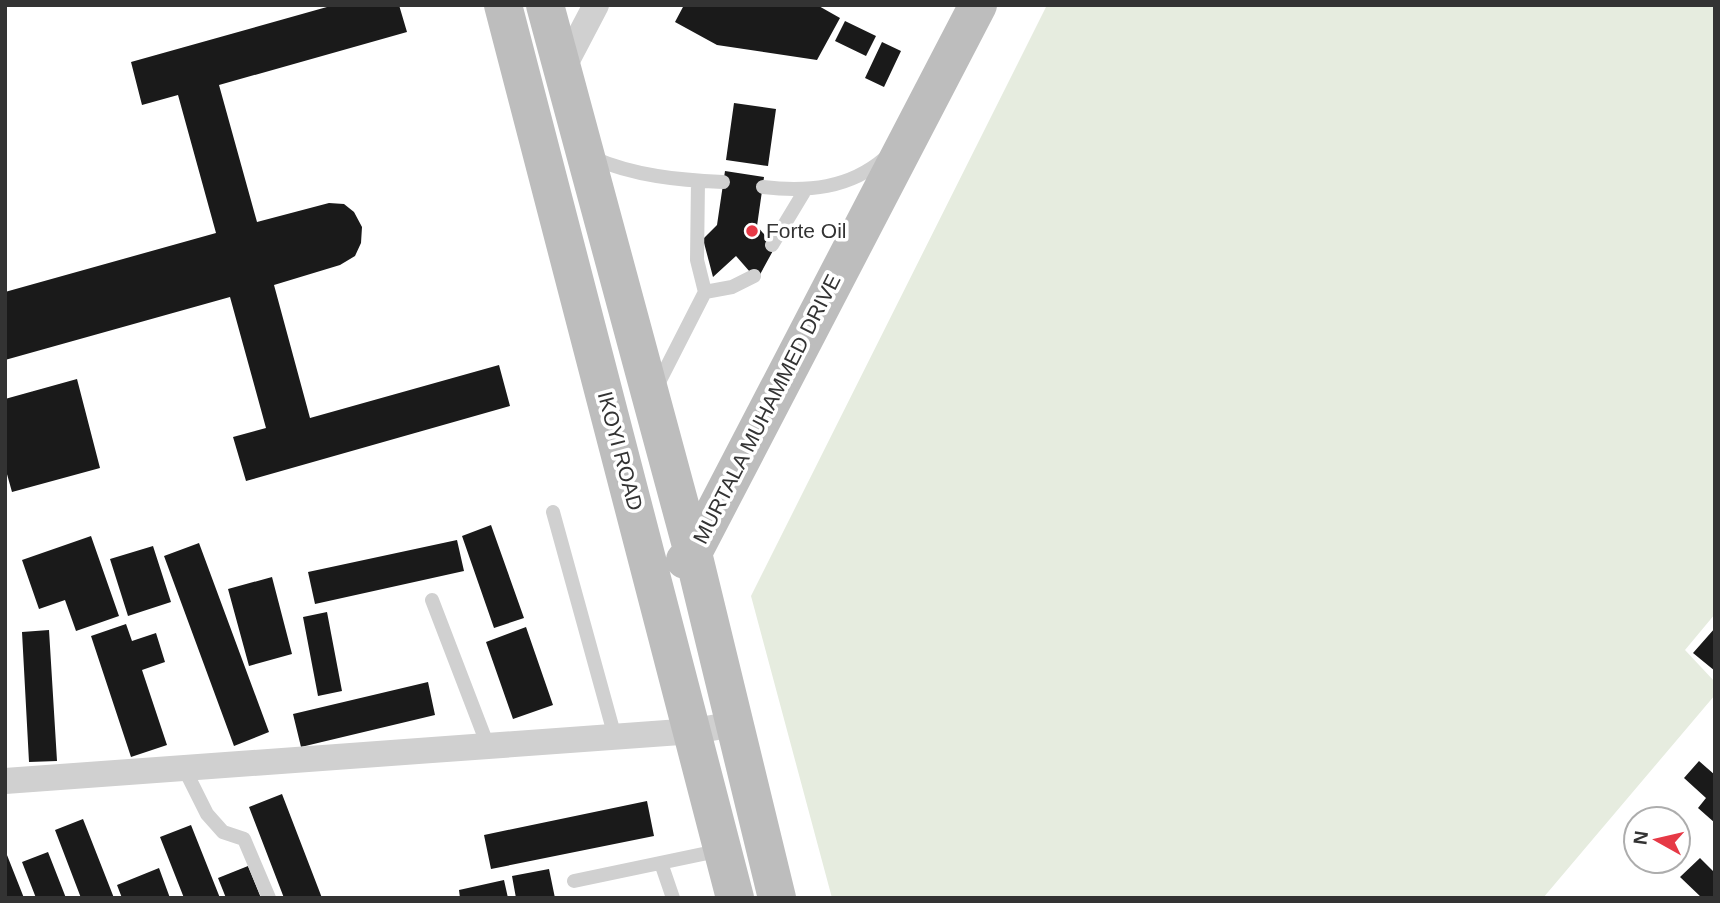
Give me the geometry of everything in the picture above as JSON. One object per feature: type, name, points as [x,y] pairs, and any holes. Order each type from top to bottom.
[{"type":"main road","name":"IKOYI ROAD","points":[[503,5],[657,588],[735,898]]},
{"type":"main road","name":"IKOYI ROAD","points":[[545,5],[693,553],[777,898]]},
{"type":"main road","name":"MURTALA MUHAMMED DRIVE","points":[[657,588],[693,553],[737,463],[978,5]]},
{"type":"main road","points":[[668,459],[699,476],[714,474],[737,463]]},
{"type":"street","points":[[563,68],[596,5]]},
{"type":"street","points":[[5,781],[694,731],[734,724]]},
{"type":"lane","points":[[762,187],[804,192],[872,169],[910,136]]},
{"type":"lane","points":[[585,154],[614,167],[652,176],[723,182]]},
{"type":"lane","points":[[651,398],[705,292],[697,260],[698,181]]},
{"type":"lane","points":[[772,244],[804,192]]},
{"type":"lane","points":[[705,292],[732,287],[754,276]]},
{"type":"lane","points":[[553,512],[615,737]]},
{"type":"lane","points":[[432,600],[488,746]]},
{"type":"lane","points":[[185,770],[207,814],[223,832],[244,839],[269,898]]},
{"type":"lane","points":[[574,881],[723,850]]},
{"type":"lane","points":[[662,863],[673,898]]},
{"type":"shaded area","points":[[1047,5],[1715,5],[1715,614],[1685,650],[1715,682],[1715,695],[1543,898],[832,898],[751,596]]},
{"type":"building","points":[[334,5],[399,5],[407,32],[219,85],[257,222],[329,203],[344,204],[354,212],[362,227],[361,243],[355,256],[340,265],[274,285],[310,418],[499,365],[510,406],[246,481],[233,437],[266,428],[230,297],[5,360],[5,292],[216,233],[178,95],[142,105],[131,62]]},
{"type":"building","points":[[684,5],[817,5],[840,18],[817,60],[717,45],[675,22]]},
{"type":"building","points":[[845,21],[876,36],[866,56],[835,41]]},
{"type":"building","points":[[882,42],[901,51],[884,87],[865,78]]},
{"type":"building","points":[[734,103],[776,109],[768,166],[726,160]]},
{"type":"building","points":[[725,171],[764,177],[757,226],[775,247],[757,280],[736,256],[713,277],[703,239],[717,225]]},
{"type":"building","points":[[77,379],[100,468],[12,492],[5,467],[5,399]]},
{"type":"building","points":[[491,525],[524,618],[494,628],[462,536]]},
{"type":"building","points":[[91,536],[119,616],[76,631],[65,600],[39,609],[22,560]]},
{"type":"building","points":[[457,540],[464,571],[315,604],[308,572]]},
{"type":"building","points":[[199,543],[269,732],[234,746],[164,556]]},
{"type":"building","points":[[153,546],[171,602],[128,616],[110,559]]},
{"type":"building","points":[[272,577],[292,654],[249,666],[228,589]]},
{"type":"building","points":[[327,612],[342,691],[318,696],[303,617]]},
{"type":"building","points":[[126,624],[132,641],[156,633],[165,662],[142,670],[167,745],[131,757],[91,636]]},
{"type":"building","points":[[526,627],[553,705],[513,719],[486,642]]},
{"type":"building","points":[[1715,628],[1715,671],[1693,653]]},
{"type":"building","points":[[49,630],[57,761],[29,762],[22,632]]},
{"type":"building","points":[[428,682],[435,715],[301,747],[293,714]]},
{"type":"building","points":[[1699,761],[1715,775],[1715,823],[1698,808],[1706,798],[1684,778]]},
{"type":"building","points":[[282,794],[322,898],[284,898],[249,807]]},
{"type":"building","points":[[647,801],[654,836],[491,869],[484,835]]},
{"type":"building","points":[[83,819],[114,898],[81,898],[55,830]]},
{"type":"building","points":[[191,825],[220,898],[184,898],[160,837]]},
{"type":"building","points":[[5,850],[24,898],[5,898]]},
{"type":"building","points":[[48,852],[66,898],[36,898],[22,862]]},
{"type":"building","points":[[1700,858],[1715,873],[1715,898],[1702,898],[1680,877],[1692,875],[1692,866]]},
{"type":"building","points":[[248,866],[261,898],[226,898],[218,878]]},
{"type":"building","points":[[159,868],[170,898],[122,898],[117,885]]},
{"type":"building","points":[[549,869],[555,898],[516,898],[512,876]]},
{"type":"building","points":[[504,880],[508,898],[460,898],[459,890]]},
{"type":"place","name":"Forte Oil","points":[[752,231]]}]
